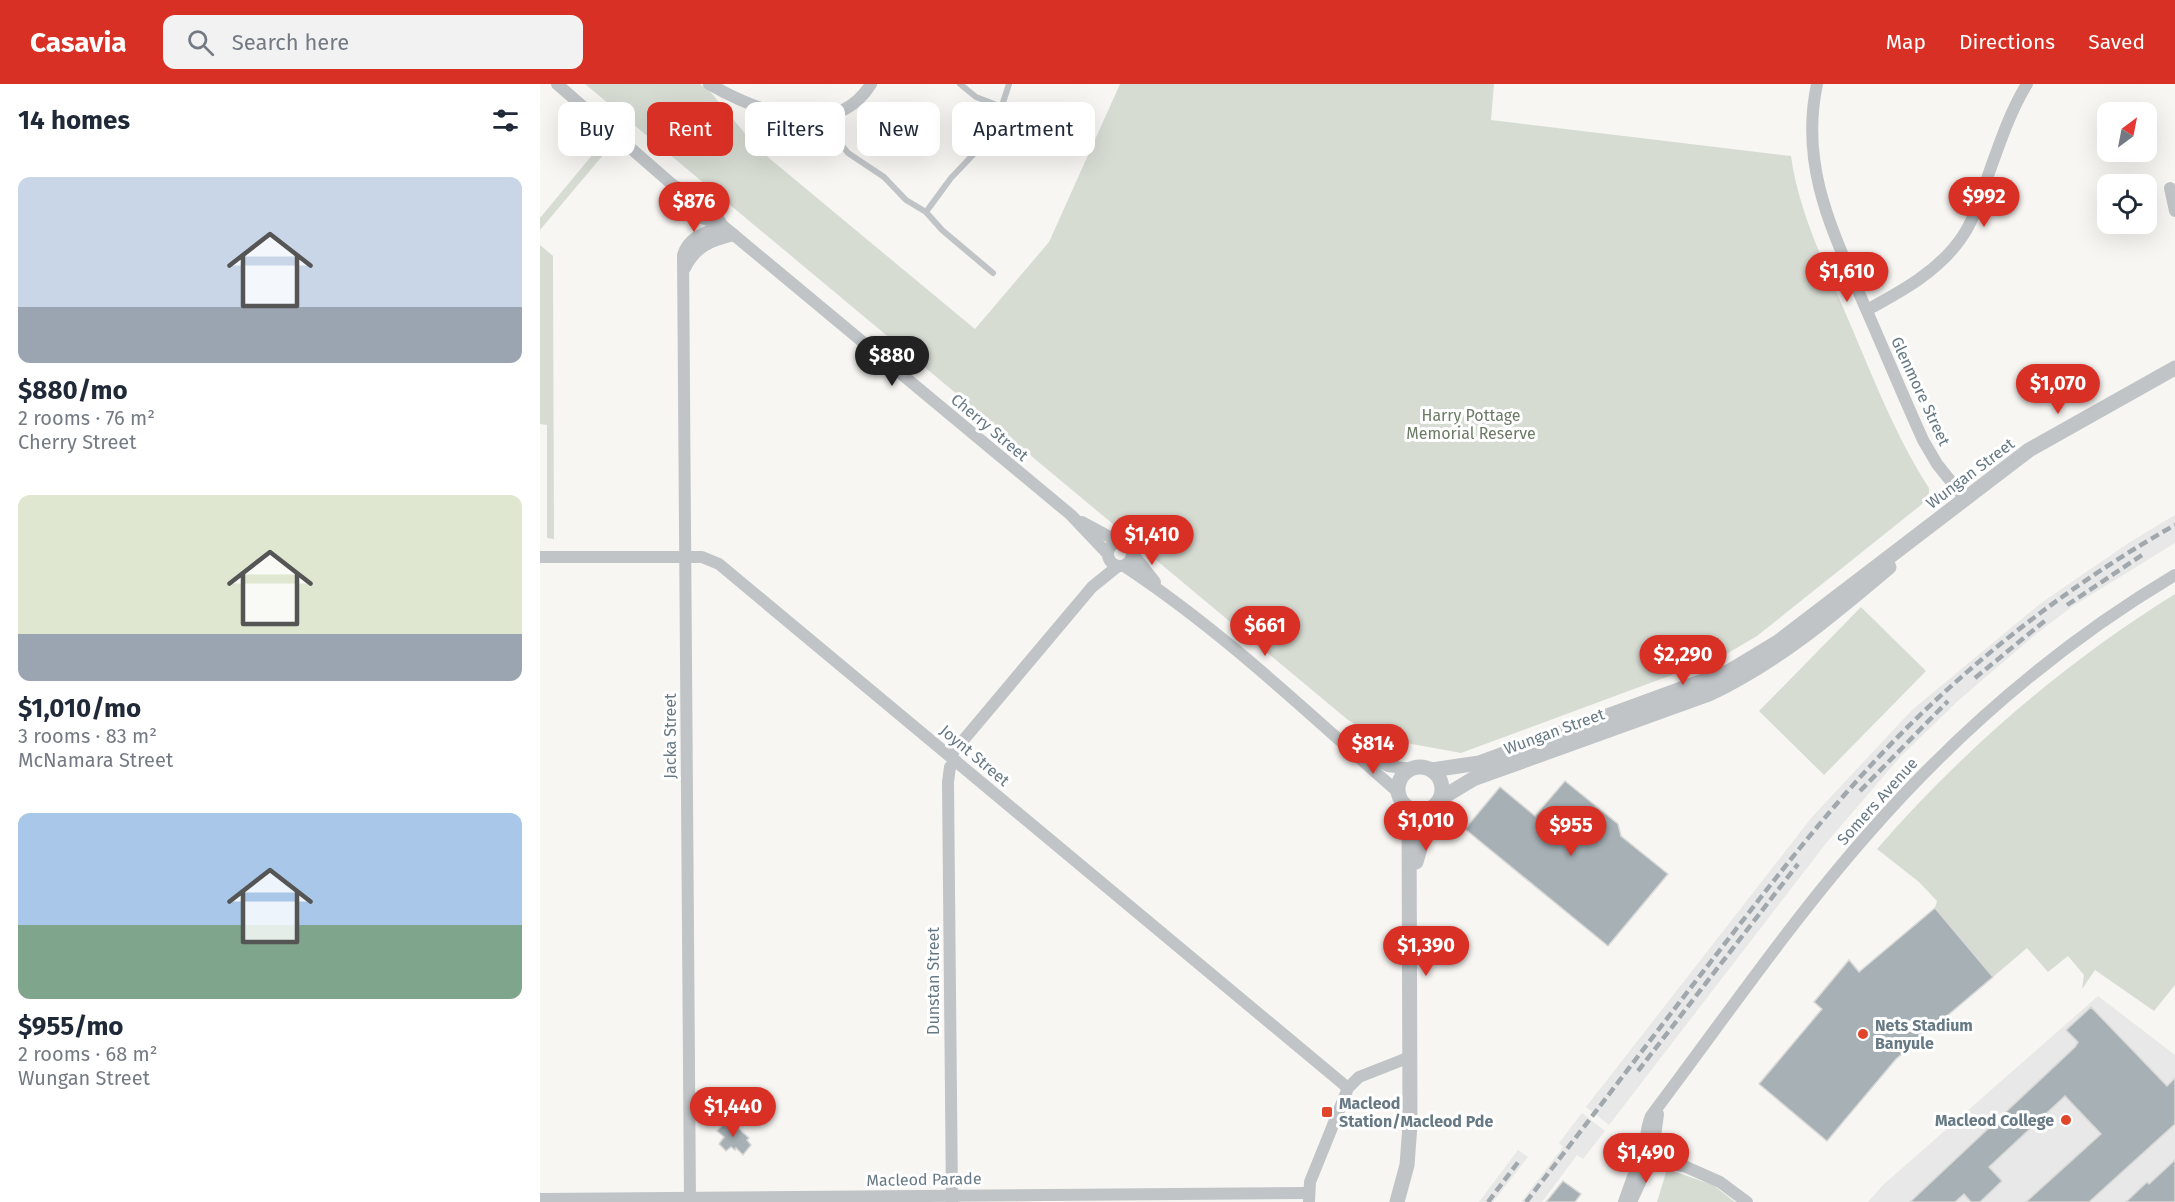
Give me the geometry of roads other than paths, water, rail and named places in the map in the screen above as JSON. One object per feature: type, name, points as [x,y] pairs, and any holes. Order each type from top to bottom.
[{"type":"street","name":"Cherry Street","points":[[557,84],[674,186],[692,214],[723,226]]},
{"type":"street","points":[[710,84],[775,113],[819,118],[848,108],[859,100],[871,84]]},
{"type":"street","name":"Glenmore Street","points":[[1817,84],[1812,126],[1815,174],[1830,224],[1923,440],[1937,464],[1965,499]]},
{"type":"street","points":[[1867,310],[1912,284],[1932,269],[1963,236],[1980,199],[2015,105],[2027,84]]},
{"type":"street","name":"Cherry Street","points":[[674,186],[703,196],[723,226],[1071,515],[1108,555]]},
{"type":"street","points":[[2170,188],[2175,211]]},
{"type":"street","name":"Jacka Street","points":[[690,1200],[683,255],[690,241],[705,232],[723,226]]},
{"type":"street","points":[[684,269],[691,256],[703,244],[734,235]]},
{"type":"street","name":"Wungan Street","points":[[1432,770],[1479,763],[1730,671],[1778,642],[2029,450],[2175,368]]},
{"type":"street","name":"Cherry Street","points":[[1071,515],[1119,542]]},
{"type":"street","name":"Wungan Street","points":[[1436,804],[1473,779],[1688,702],[1740,680],[1788,650],[1854,597],[1889,567],[1914,538]]},
{"type":"street","points":[[1163,592],[1127,545],[1119,542],[1112,544],[1108,555],[1111,563],[1121,566],[1163,592],[1348,746],[1398,793],[1409,808],[1409,1150],[1397,1202]]},
{"type":"street","points":[[1121,566],[1130,561],[1132,553]]},
{"type":"street","name":"Dunstan Street","points":[[952,1199],[948,782],[953,758],[1092,587],[1108,555]]},
{"type":"street","name":"Joynt Street","points":[[540,557],[686,556],[709,558],[719,564],[1348,1088]]},
{"type":"street","name":"Dunstan Street","points":[[1092,587],[1121,566]]},
{"type":"street","name":"Somers Avenue","points":[[1657,1155],[1655,1137],[1660,1105],[1848,857],[1931,766],[1987,713],[2071,644],[2175,575]]},
{"type":"street","points":[[1348,746],[1388,766],[1432,770],[1441,780],[1443,793],[1436,804],[1420,844],[1409,897]]},
{"type":"street","points":[[1398,793],[1400,779],[1411,769]]},
{"type":"street","points":[[1409,808],[1421,811],[1436,804]]},
{"type":"street","points":[[1308,1198],[1338,1108],[1348,1088],[1359,1077],[1410,1058]]},
{"type":"street","points":[[1657,1155],[1720,1182],[1747,1202]]},
{"type":"street","points":[[1624,1202],[1635,1171],[1657,1155]]},
{"type":"street","points":[[1631,1202],[1644,1174],[1657,1155]]},
{"type":"street","name":"Macleod Parade","points":[[540,1199],[1308,1198]]},
{"type":"lane","points":[[960,84],[976,97],[989,102]]},
{"type":"lane","points":[[1004,102],[1009,84]]},
{"type":"lane","points":[[845,148],[884,177],[906,200],[926,212],[942,230],[993,273]]},
{"type":"lane","points":[[926,212],[951,178],[972,156]]},
{"type":"railway","points":[[1526,1202],[1793,856],[1867,769],[1949,688],[2010,636],[2074,588],[2175,525]]},
{"type":"railway","points":[[2067,605],[2142,555]]},
{"type":"railway","points":[[1975,678],[2047,619]]},
{"type":"railway","points":[[1860,791],[1948,701]]},
{"type":"railway","points":[[1638,1071],[1798,864]]},
{"type":"railway","points":[[1488,1202],[1519,1161]]},
{"type":"place","name":"Nets Stadium Banyule","points":[[1863,1034]]},
{"type":"place","name":"Macleod Station/Macleod Pde","points":[[1327,1112]]},
{"type":"place","name":"Macleod College","points":[[2066,1120]]},
{"type":"park label","name":"Harry Pottage Memorial Reserve","points":[[1471,424]]}]
